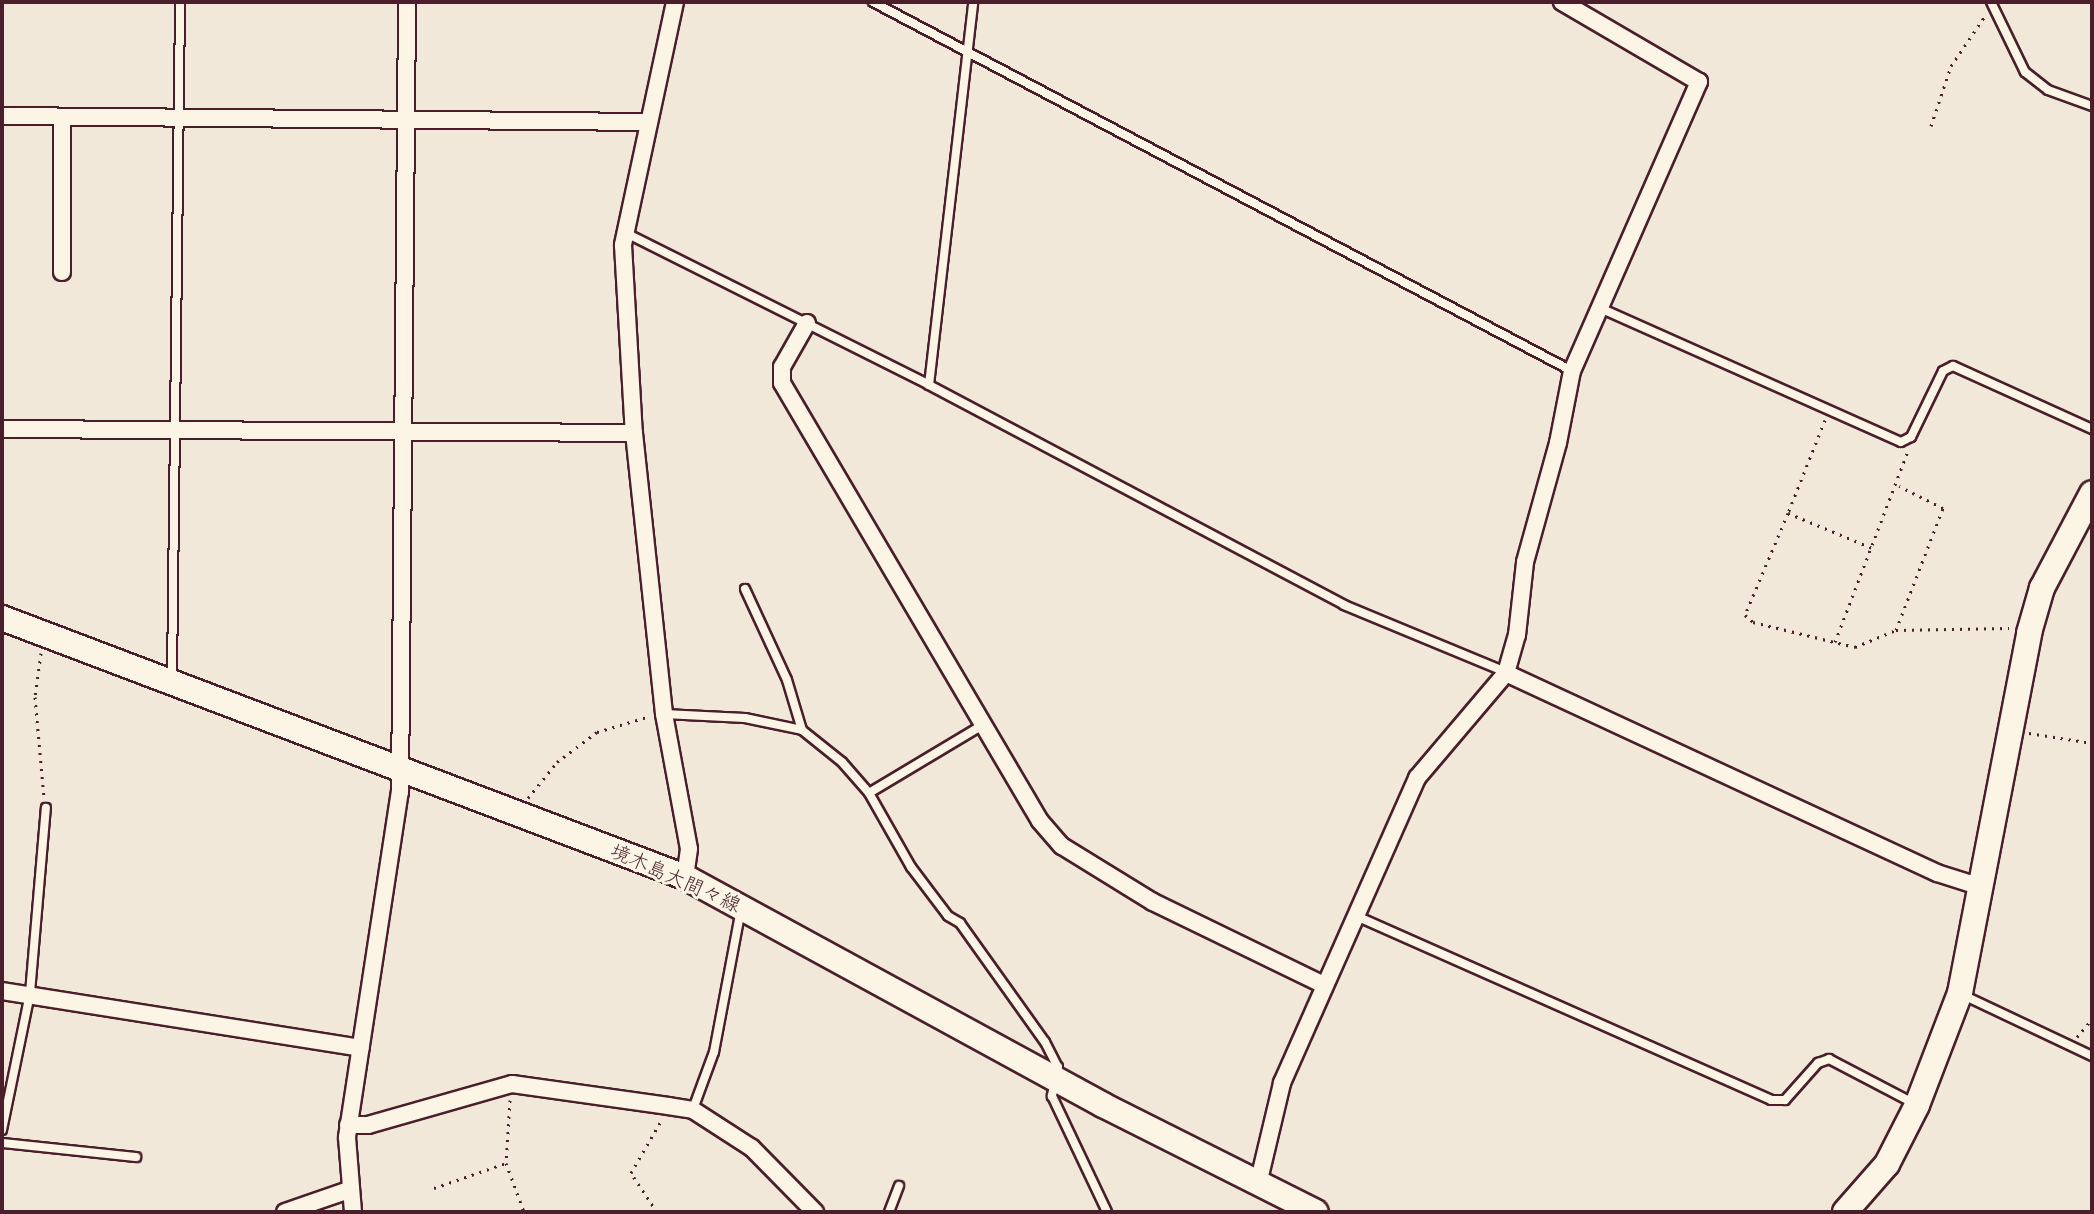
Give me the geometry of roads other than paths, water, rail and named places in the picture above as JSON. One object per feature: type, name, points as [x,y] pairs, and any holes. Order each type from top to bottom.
[{"type":"main road","points":[[1845,1212],[1887,1164],[1917,1105],[1960,993],[2029,633],[2042,588],[2092,493]]},
{"type":"main road","name":"境木島大間々線","points":[[2,618],[685,877],[743,905],[1055,1078],[1316,1212]]},
{"type":"street","points":[[353,1212],[349,1190],[348,1125],[400,770],[407,2]]},
{"type":"street","points":[[675,2],[624,232],[634,433],[664,714],[689,849],[685,877]]},
{"type":"street","points":[[1258,1184],[1282,1083],[1353,915],[1427,761],[1506,673],[1517,635],[1525,562],[1555,455],[1572,371],[1699,82],[1562,2]]},
{"type":"street","points":[[2,116],[647,122]]},
{"type":"street","points":[[62,118],[62,272]]},
{"type":"street","points":[[807,323],[782,367],[782,383],[1029,805],[1062,846],[1153,902],[1322,984]]},
{"type":"street","points":[[2,429],[403,434],[634,433]]},
{"type":"street","points":[[1506,673],[1937,873],[1981,887]]},
{"type":"street","points":[[2,991],[30,993],[361,1048]]},
{"type":"street","points":[[348,1125],[368,1125],[512,1084],[693,1110],[752,1148],[815,1212]]},
{"type":"street","points":[[285,1212],[349,1190]]},
{"type":"lane","points":[[170,683],[180,2]]},
{"type":"lane","points":[[873,2],[1572,371]]},
{"type":"lane","points":[[929,385],[973,2]]},
{"type":"lane","points":[[1991,4],[2025,72],[2048,90],[2092,106]]},
{"type":"lane","points":[[624,232],[929,385],[1344,605],[1506,673]]},
{"type":"lane","points":[[1599,308],[1828,411],[1907,441],[1939,376],[1953,366],[2092,429]]},
{"type":"lane","points":[[745,589],[787,680],[802,730]]},
{"type":"lane","points":[[664,714],[745,718],[802,730],[842,762],[869,793],[911,867],[948,916],[960,923],[1045,1042],[1058,1067],[1052,1096],[1107,1212]]},
{"type":"lane","points":[[869,793],[981,726]]},
{"type":"lane","points":[[2,1130],[30,993],[46,808]]},
{"type":"lane","points":[[693,1110],[714,1052],[743,905]]},
{"type":"lane","points":[[1353,915],[1771,1100],[1785,1100],[1818,1063],[1829,1059],[1917,1105]]},
{"type":"lane","points":[[1960,993],[2072,1043],[2092,1056]]},
{"type":"lane","points":[[2,1143],[136,1157]]},
{"type":"lane","points":[[889,1212],[899,1186]]}]
